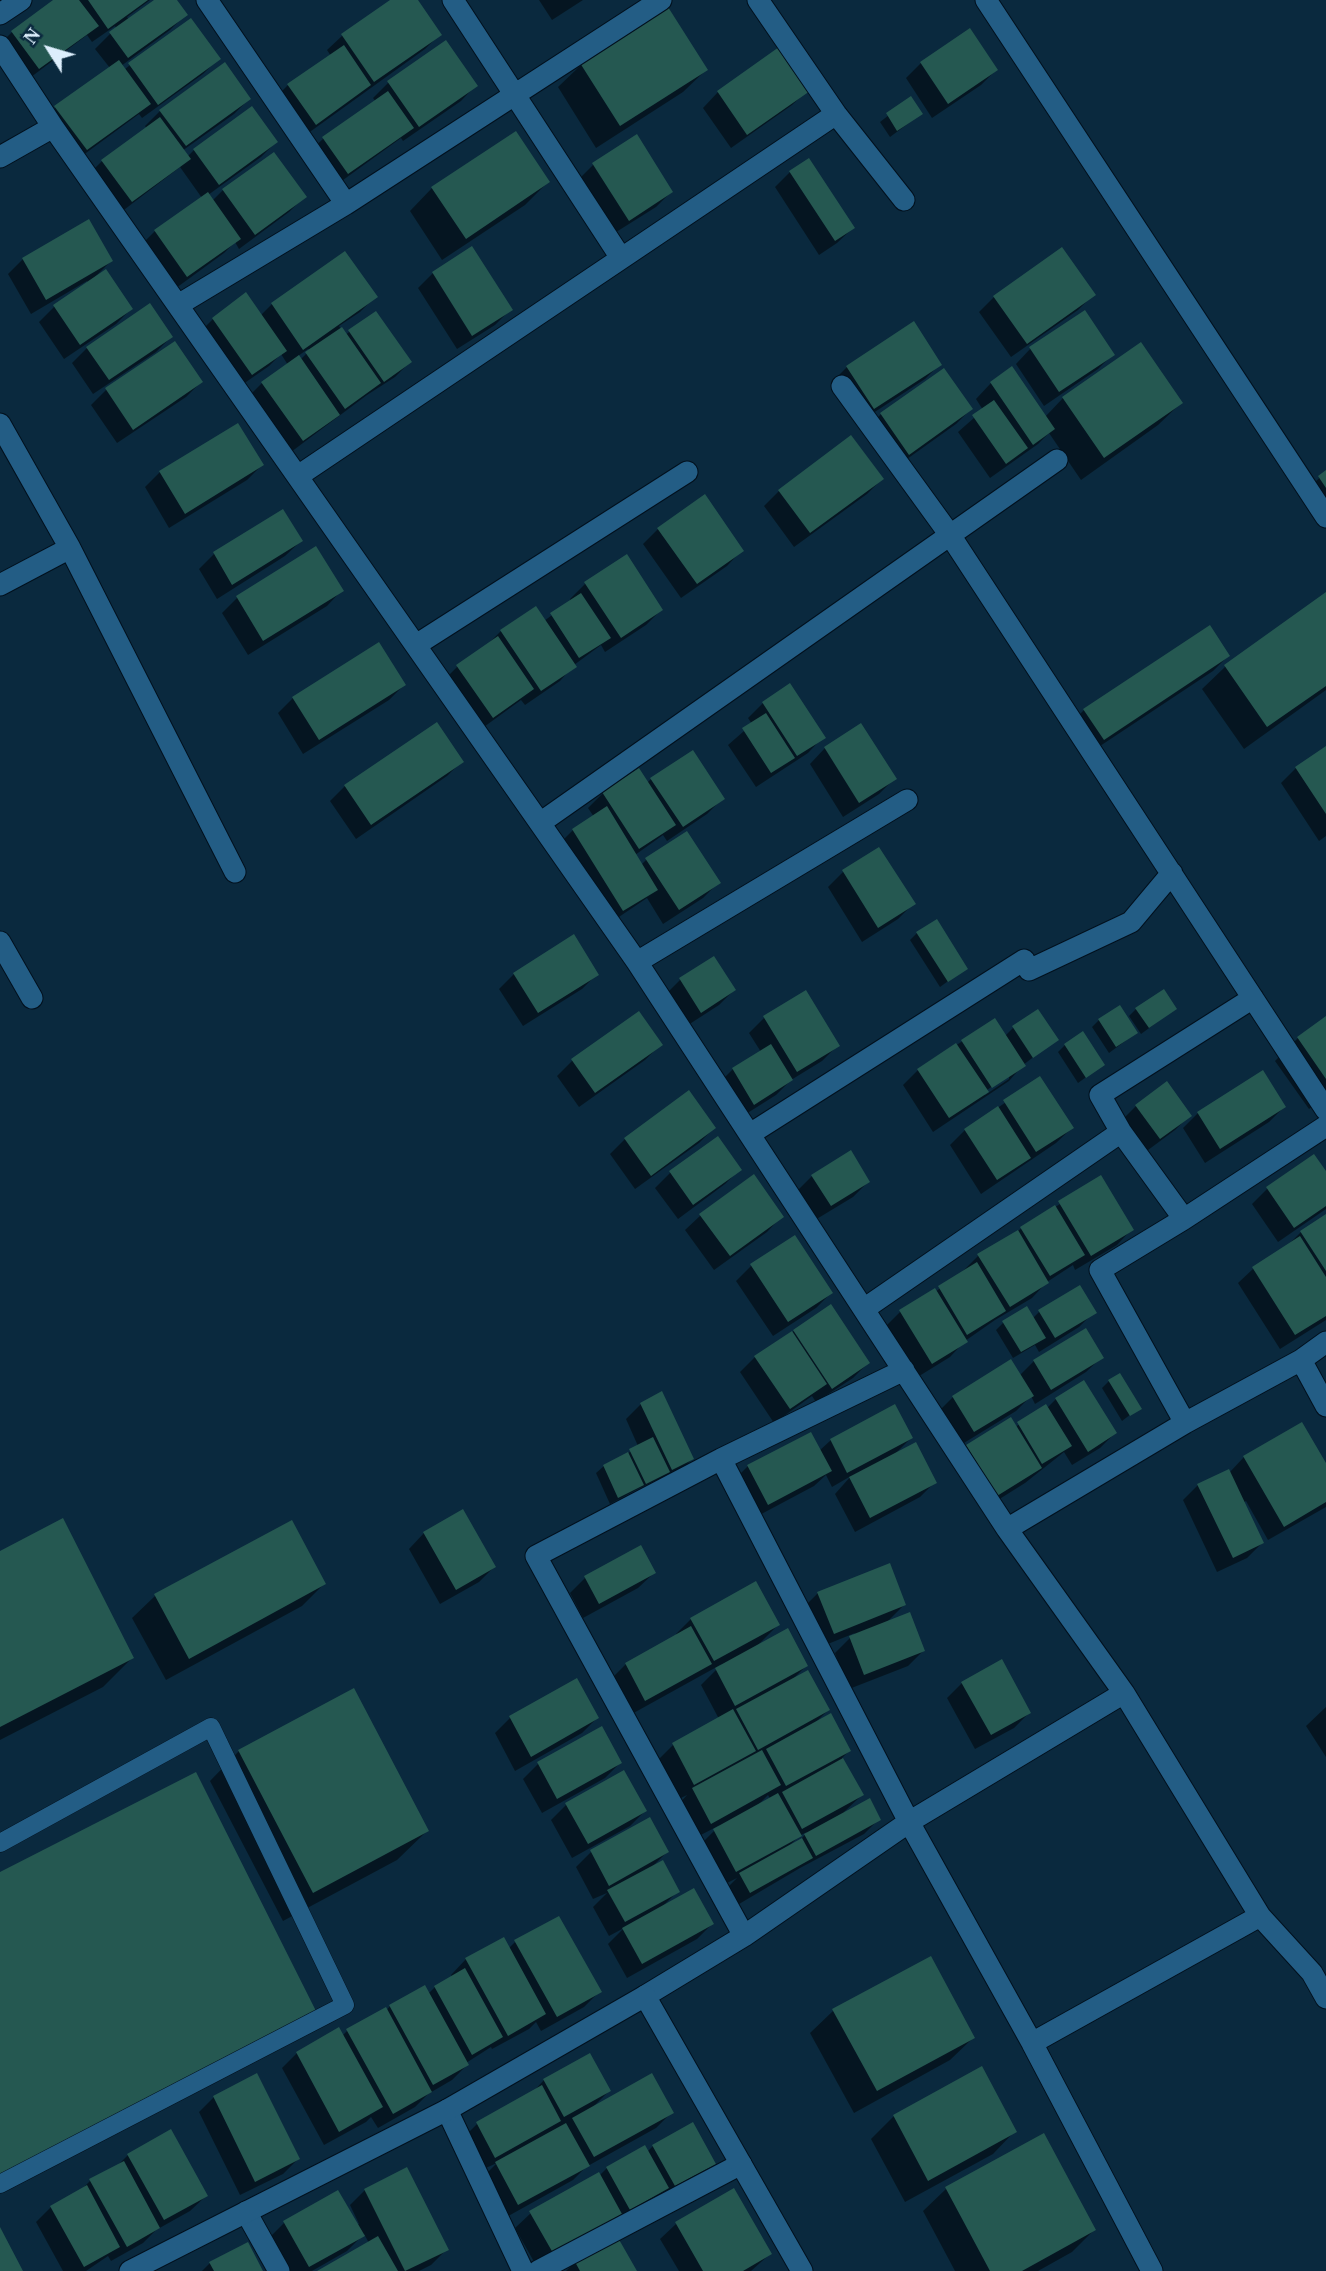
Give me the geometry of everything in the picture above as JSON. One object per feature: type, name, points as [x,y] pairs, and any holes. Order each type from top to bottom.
[{"type":"street","points":[[0,13],[21,0]]},
{"type":"street","points":[[207,0],[346,204]]},
{"type":"street","points":[[453,0],[621,258]]},
{"type":"street","points":[[178,305],[346,204],[661,0]]},
{"type":"street","points":[[758,0],[836,114],[904,200]]},
{"type":"street","points":[[986,0],[1326,517]]},
{"type":"street","points":[[0,46],[53,127],[637,962],[1007,1529],[1124,1693],[1260,1916],[1312,1973],[1326,1998]]},
{"type":"street","points":[[298,476],[836,114]]},
{"type":"street","points":[[0,158],[53,127]]},
{"type":"street","points":[[842,386],[950,535],[1326,1110]]},
{"type":"street","points":[[0,424],[70,548],[235,872]]},
{"type":"street","points":[[540,822],[1057,460]]},
{"type":"street","points":[[416,645],[687,472]]},
{"type":"street","points":[[0,585],[70,548]]},
{"type":"street","points":[[637,962],[907,800]]},
{"type":"street","points":[[750,1134],[1027,965],[1131,922],[1172,873]]},
{"type":"street","points":[[0,942],[32,998]]},
{"type":"street","points":[[1184,1219],[1121,1132],[1100,1096],[1253,998]]},
{"type":"street","points":[[1185,1423],[1100,1270],[1184,1219],[1326,1126]]},
{"type":"street","points":[[864,1309],[1121,1132]]},
{"type":"street","points":[[1007,1529],[1185,1423],[1301,1360],[1326,1342]]},
{"type":"street","points":[[1301,1360],[1326,1406]]},
{"type":"street","points":[[744,1936],[536,1556],[720,1459],[904,1370]]},
{"type":"street","points":[[720,1459],[909,1822],[1032,2043],[1152,2271]]},
{"type":"street","points":[[130,2271],[447,2110],[645,1996],[744,1936],[909,1822],[1124,1693]]},
{"type":"street","points":[[1032,2043],[1260,1916]]},
{"type":"street","points":[[645,1996],[802,2271]]},
{"type":"street","points":[[447,2110],[523,2271]]},
{"type":"street","points":[[538,2271],[741,2164]]},
{"type":"street","points":[[246,2212],[279,2271]]},
{"type":"lane","points":[[0,1843],[211,1727],[345,2005],[0,2184]]},
{"type":"building","points":[[53,0],[79,0],[99,26],[39,69],[11,31]]},
{"type":"building","points":[[88,0],[148,0],[108,29]]},
{"type":"building","points":[[154,0],[177,0],[188,15],[128,58],[109,32]]},
{"type":"building","points":[[390,0],[418,0],[442,35],[374,82],[341,34]]},
{"type":"building","points":[[668,7],[708,70],[620,126],[580,63]]},
{"type":"building","points":[[191,18],[221,59],[158,105],[128,63]]},
{"type":"building","points":[[970,28],[998,70],[948,104],[920,62]]},
{"type":"building","points":[[446,40],[478,86],[419,127],[387,81]]},
{"type":"building","points":[[344,45],[371,85],[316,125],[287,84]]},
{"type":"building","points":[[779,47],[810,91],[747,135],[717,91]]},
{"type":"building","points":[[119,60],[151,104],[87,150],[54,106]]},
{"type":"building","points":[[225,62],[251,99],[186,146],[159,110]]},
{"type":"building","points":[[388,91],[414,128],[348,174],[322,137]]},
{"type":"building","points":[[911,96],[923,114],[897,131],[886,113]]},
{"type":"building","points":[[252,106],[278,142],[219,185],[193,149]]},
{"type":"building","points":[[160,117],[191,159],[132,202],[101,160]]},
{"type":"building","points":[[516,131],[550,182],[466,239],[431,187]]},
{"type":"building","points":[[637,134],[673,192],[629,221],[592,163]]},
{"type":"building","points":[[274,152],[307,197],[255,235],[222,189]]},
{"type":"building","points":[[809,158],[855,228],[835,241],[789,171]]},
{"type":"building","points":[[208,192],[241,239],[187,277],[154,230]]},
{"type":"building","points":[[89,219],[113,261],[46,300],[22,258]]},
{"type":"building","points":[[472,246],[513,310],[472,336],[432,272]]},
{"type":"building","points":[[1062,247],[1096,295],[1027,344],[993,296]]},
{"type":"building","points":[[345,251],[378,297],[303,350],[271,303]]},
{"type":"building","points":[[106,269],[133,309],[80,345],[53,305]]},
{"type":"building","points":[[246,292],[287,351],[252,375],[212,318]]},
{"type":"building","points":[[150,303],[173,337],[109,380],[86,347]]},
{"type":"building","points":[[1085,310],[1115,355],[1059,392],[1029,347]]},
{"type":"building","points":[[376,311],[412,362],[384,382],[348,330]]},
{"type":"building","points":[[914,321],[942,365],[874,409],[846,366]]},
{"type":"building","points":[[342,327],[381,383],[345,409],[305,352]]},
{"type":"building","points":[[175,341],[203,382],[133,430],[105,388]]},
{"type":"building","points":[[1141,342],[1183,403],[1104,458],[1062,397]]},
{"type":"building","points":[[299,355],[340,415],[303,441],[261,382]]},
{"type":"building","points":[[1012,366],[1055,429],[1033,445],[990,382]]},
{"type":"building","points":[[944,368],[973,409],[909,455],[880,413]]},
{"type":"building","points":[[994,400],[1028,448],[1006,464],[972,415]]},
{"type":"building","points":[[238,423],[264,465],[185,514],[159,471]]},
{"type":"building","points":[[851,435],[884,479],[810,533],[778,490]]},
{"type":"building","points":[[1326,470],[1326,488],[1318,476]]},
{"type":"building","points":[[705,494],[744,551],[697,584],[657,528]]},
{"type":"building","points":[[283,509],[303,541],[232,585],[213,552]]},
{"type":"building","points":[[316,546],[344,591],[263,641],[236,596]]},
{"type":"building","points":[[627,554],[663,610],[621,638],[584,582]]},
{"type":"building","points":[[1326,592],[1326,686],[1267,727],[1224,665]]},
{"type":"building","points":[[581,593],[611,638],[579,658],[550,613]]},
{"type":"building","points":[[536,606],[577,667],[541,691],[500,630]]},
{"type":"building","points":[[1210,625],[1230,656],[1104,740],[1083,709]]},
{"type":"building","points":[[498,636],[534,689],[493,718],[456,665]]},
{"type":"building","points":[[379,642],[406,685],[319,740],[292,697]]},
{"type":"building","points":[[790,683],[826,738],[797,756],[762,702]]},
{"type":"building","points":[[766,713],[795,758],[771,773],[742,728]]},
{"type":"building","points":[[437,722],[464,762],[371,825],[344,785]]},
{"type":"building","points":[[861,723],[897,779],[859,803],[824,747]]},
{"type":"building","points":[[1326,746],[1326,814],[1295,767]]},
{"type":"building","points":[[693,750],[725,799],[683,827],[650,778]]},
{"type":"building","points":[[639,768],[676,825],[639,849],[602,792]]},
{"type":"building","points":[[607,806],[658,890],[623,911],[572,829]]},
{"type":"building","points":[[687,831],[721,883],[679,910],[645,858]]},
{"type":"building","points":[[879,847],[916,904],[878,928],[842,870]]},
{"type":"building","points":[[937,919],[968,969],[948,982],[916,932]]},
{"type":"building","points":[[574,934],[599,975],[538,1013],[513,973]]},
{"type":"building","points":[[714,956],[736,990],[701,1013],[679,978]]},
{"type":"building","points":[[1164,989],[1177,1009],[1149,1028],[1135,1008]]},
{"type":"building","points":[[806,990],[840,1046],[797,1072],[763,1016]]},
{"type":"building","points":[[1120,1005],[1138,1033],[1116,1047],[1098,1019]]},
{"type":"building","points":[[1038,1009],[1059,1040],[1033,1058],[1012,1026]]},
{"type":"building","points":[[639,1011],[663,1045],[595,1093],[571,1059]]},
{"type":"building","points":[[1326,1016],[1326,1079],[1297,1037]]},
{"type":"building","points":[[995,1018],[1026,1066],[992,1088],[961,1040]]},
{"type":"building","points":[[1083,1031],[1105,1065],[1086,1078],[1064,1044]]},
{"type":"building","points":[[956,1043],[989,1092],[949,1118],[917,1069]]},
{"type":"building","points":[[771,1044],[793,1080],[754,1105],[732,1068]]},
{"type":"building","points":[[1263,1070],[1286,1107],[1220,1149],[1197,1112]]},
{"type":"building","points":[[1040,1076],[1074,1128],[1036,1152],[1003,1100]]},
{"type":"building","points":[[1167,1081],[1192,1116],[1160,1139],[1135,1105]]},
{"type":"building","points":[[689,1090],[716,1128],[651,1176],[624,1138]]},
{"type":"building","points":[[998,1106],[1031,1158],[997,1180],[964,1129]]},
{"type":"building","points":[[718,1136],[742,1170],[693,1205],[669,1171]]},
{"type":"building","points":[[851,1150],[870,1182],[831,1206],[811,1175]]},
{"type":"building","points":[[1314,1154],[1326,1171],[1326,1206],[1294,1228],[1266,1187]]},
{"type":"building","points":[[754,1174],[784,1217],[730,1256],[699,1214]]},
{"type":"building","points":[[1101,1175],[1134,1230],[1091,1256],[1058,1201]]},
{"type":"building","points":[[1055,1205],[1085,1255],[1050,1276],[1020,1227]]},
{"type":"building","points":[[1326,1214],[1326,1271],[1300,1231]]},
{"type":"building","points":[[1018,1230],[1049,1283],[1010,1307],[977,1254]]},
{"type":"building","points":[[795,1235],[833,1293],[788,1322],[750,1264]]},
{"type":"building","points":[[1300,1236],[1326,1277],[1326,1316],[1295,1335],[1252,1267]]},
{"type":"building","points":[[977,1262],[1006,1311],[967,1335],[938,1286]]},
{"type":"building","points":[[1080,1285],[1097,1313],[1055,1338],[1038,1310]]},
{"type":"building","points":[[935,1288],[968,1342],[932,1364],[899,1310]]},
{"type":"building","points":[[831,1304],[870,1363],[832,1389],[793,1330]]},
{"type":"building","points":[[1027,1306],[1046,1338],[1021,1352],[1002,1321]]},
{"type":"building","points":[[1086,1328],[1104,1358],[1051,1390],[1033,1360]]},
{"type":"building","points":[[792,1331],[827,1384],[790,1409],[754,1356]]},
{"type":"building","points":[[1011,1359],[1034,1396],[974,1432],[952,1396]]},
{"type":"building","points":[[1120,1373],[1142,1409],[1130,1416],[1108,1380]]},
{"type":"building","points":[[1084,1380],[1117,1433],[1088,1452],[1055,1398]]},
{"type":"building","points":[[662,1391],[694,1459],[672,1470],[640,1403]]},
{"type":"building","points":[[895,1404],[913,1438],[847,1473],[830,1439]]},
{"type":"building","points":[[1046,1404],[1072,1446],[1042,1464],[1017,1422]]},
{"type":"building","points":[[1011,1417],[1042,1468],[997,1496],[966,1445]]},
{"type":"building","points":[[1302,1422],[1326,1463],[1326,1502],[1284,1527],[1243,1456]]},
{"type":"building","points":[[811,1432],[832,1471],[768,1505],[747,1465]]},
{"type":"building","points":[[653,1437],[670,1472],[646,1484],[629,1449]]},
{"type":"building","points":[[916,1442],[937,1483],[870,1518],[849,1477]]},
{"type":"building","points":[[628,1452],[644,1485],[618,1498],[603,1465]]},
{"type":"building","points":[[1229,1469],[1264,1543],[1233,1558],[1197,1484]]},
{"type":"building","points":[[463,1509],[496,1567],[456,1590],[423,1532]]},
{"type":"building","points":[[63,1518],[134,1658],[0,1727],[0,1551]]},
{"type":"building","points":[[292,1520],[326,1584],[189,1659],[154,1594]]},
{"type":"building","points":[[641,1545],[656,1573],[599,1604],[584,1576]]},
{"type":"building","points":[[890,1563],[906,1605],[834,1634],[817,1592]]},
{"type":"building","points":[[756,1581],[780,1625],[714,1661],[690,1618]]},
{"type":"building","points":[[910,1612],[925,1651],[864,1675],[849,1636]]},
{"type":"building","points":[[691,1626],[712,1664],[645,1701],[625,1663]]},
{"type":"building","points":[[788,1628],[808,1666],[735,1706],[715,1668]]},
{"type":"building","points":[[1002,1659],[1031,1713],[991,1735],[961,1682]]},
{"type":"building","points":[[808,1670],[830,1710],[758,1750],[736,1709]]},
{"type":"building","points":[[577,1678],[599,1718],[531,1757],[509,1716]]},
{"type":"building","points":[[354,1688],[429,1831],[313,1893],[238,1750]]},
{"type":"building","points":[[733,1709],[756,1751],[694,1785],[672,1743]]},
{"type":"building","points":[[831,1713],[851,1751],[786,1786],[766,1749]]},
{"type":"building","points":[[602,1726],[622,1763],[557,1799],[537,1762]]},
{"type":"building","points":[[762,1750],[781,1785],[711,1824],[692,1788]]},
{"type":"building","points":[[843,1758],[864,1795],[802,1829],[782,1792]]},
{"type":"building","points":[[624,1770],[647,1811],[588,1844],[565,1803]]},
{"type":"building","points":[[196,1772],[317,2013],[0,2175],[0,1872]]},
{"type":"building","points":[[778,1793],[802,1836],[736,1872],[713,1829]]},
{"type":"building","points":[[870,1798],[881,1820],[816,1856],[804,1834]]},
{"type":"building","points":[[650,1817],[669,1852],[609,1886],[590,1850]]},
{"type":"building","points":[[802,1838],[813,1858],[750,1893],[739,1873]]},
{"type":"building","points":[[663,1860],[680,1892],[625,1922],[607,1890]]},
{"type":"building","points":[[694,1888],[714,1924],[642,1964],[622,1928]]},
{"type":"building","points":[[559,1916],[602,1992],[557,2017],[514,1940]]},
{"type":"building","points":[[504,1937],[546,2014],[508,2036],[465,1958]]},
{"type":"building","points":[[931,1956],[975,2038],[877,2091],[832,2009]]},
{"type":"building","points":[[465,1968],[503,2037],[472,2055],[434,1986]]},
{"type":"building","points":[[425,1985],[469,2065],[433,2085],[389,2005]]},
{"type":"building","points":[[386,2007],[432,2092],[393,2114],[346,2029]]},
{"type":"building","points":[[339,2027],[383,2107],[339,2132],[296,2052]]},
{"type":"building","points":[[590,2053],[611,2091],[564,2117],[543,2079]]},
{"type":"building","points":[[982,2066],[1017,2132],[928,2181],[893,2115]]},
{"type":"building","points":[[257,2073],[300,2159],[255,2182],[213,2096]]},
{"type":"building","points":[[652,2073],[674,2113],[594,2157],[572,2118]]},
{"type":"building","points":[[542,2085],[561,2121],[495,2158],[476,2122]]},
{"type":"building","points":[[693,2122],[716,2164],[675,2186],[652,2145]]},
{"type":"building","points":[[566,2123],[590,2166],[518,2205],[495,2162]]},
{"type":"building","points":[[171,2129],[208,2196],[164,2220],[127,2154]]},
{"type":"building","points":[[1044,2133],[1096,2230],[1022,2271],[990,2271],[945,2187]]},
{"type":"building","points":[[645,2145],[669,2188],[630,2210],[606,2167]]},
{"type":"building","points":[[124,2161],[160,2228],[127,2247],[89,2179]]},
{"type":"building","points":[[407,2167],[449,2250],[405,2271],[364,2189]]},
{"type":"building","points":[[599,2172],[622,2214],[553,2253],[529,2211]]},
{"type":"building","points":[[87,2185],[120,2247],[84,2267],[50,2206]]},
{"type":"building","points":[[734,2188],[772,2254],[743,2271],[703,2271],[675,2222]]},
{"type":"building","points":[[338,2190],[365,2236],[309,2267],[283,2221]]},
{"type":"building","points":[[0,2227],[23,2271],[0,2271]]},
{"type":"building","points":[[378,2236],[398,2271],[317,2271]]},
{"type":"building","points":[[617,2236],[637,2271],[580,2271],[574,2260]]},
{"type":"building","points":[[248,2242],[263,2271],[214,2271],[209,2262]]}]
